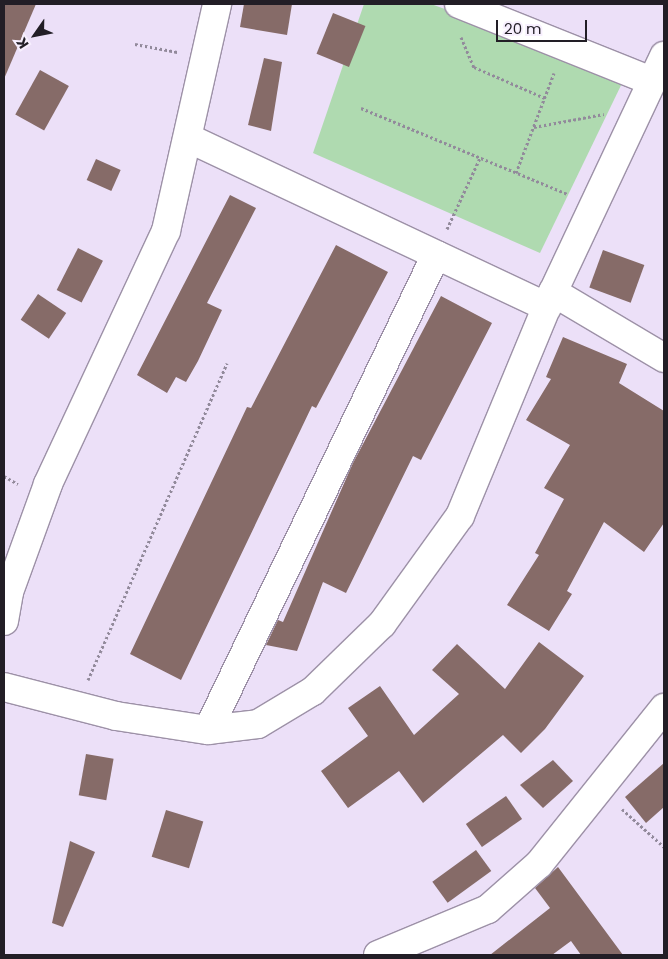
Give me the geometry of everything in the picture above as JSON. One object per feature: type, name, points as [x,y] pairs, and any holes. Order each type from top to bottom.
[{"type":"street","points":[[4,621],[9,592],[48,484],[166,231],[207,58],[216,4]]},
{"type":"street","points":[[459,4],[652,81]]},
{"type":"street","points":[[4,687],[76,706],[208,730],[258,724],[313,691],[382,624],[460,516],[550,299],[664,56]]},
{"type":"street","points":[[188,138],[436,255],[550,299],[664,358]]},
{"type":"street","points":[[208,730],[436,255]]},
{"type":"street","points":[[378,955],[488,909],[538,864],[664,708]]},
{"type":"path","points":[[459,31],[474,67],[545,98]]},
{"type":"path","points":[[135,44],[207,58]]},
{"type":"path","points":[[516,172],[565,45]]},
{"type":"path","points":[[534,128],[641,106]]},
{"type":"path","points":[[361,108],[594,205]]},
{"type":"path","points":[[436,255],[480,158]]},
{"type":"path","points":[[76,706],[227,363]]},
{"type":"path","points":[[599,788],[664,847]]},
{"type":"green space","points":[[364,4],[431,4],[626,75],[540,253],[313,153]]},
{"type":"building","points":[[4,4],[36,4],[4,79]]},
{"type":"building","points":[[244,4],[292,4],[287,35],[240,27]]},
{"type":"building","points":[[333,13],[365,26],[349,67],[317,54]]},
{"type":"building","points":[[264,58],[282,62],[271,131],[248,125]]},
{"type":"building","points":[[40,70],[69,86],[44,131],[15,115]]},
{"type":"building","points":[[96,159],[121,170],[111,191],[87,180]]},
{"type":"building","points":[[230,195],[256,208],[207,303],[222,310],[198,361],[186,382],[176,377],[167,393],[137,375]]},
{"type":"building","points":[[336,245],[388,272],[316,408],[312,406],[181,680],[130,654],[247,407],[251,408]]},
{"type":"building","points":[[78,248],[103,261],[82,303],[57,290]]},
{"type":"building","points":[[603,250],[644,265],[631,303],[589,288]]},
{"type":"building","points":[[38,294],[66,313],[49,339],[21,320]]},
{"type":"building","points":[[441,296],[492,323],[421,460],[413,456],[346,593],[323,582],[297,651],[266,645],[278,620],[283,622],[353,463]]},
{"type":"building","points":[[563,337],[627,364],[619,383],[664,411],[664,523],[644,552],[604,522],[567,591],[572,594],[549,631],[507,605],[539,555],[535,553],[564,499],[544,488],[570,445],[526,420],[551,379],[546,377]]},
{"type":"building","points":[[539,642],[584,676],[545,729],[521,753],[503,735],[423,803],[399,771],[348,808],[321,771],[368,736],[348,708],[380,686],[414,735],[459,694],[432,670],[457,644],[505,689]]},
{"type":"building","points":[[86,754],[114,759],[106,800],[79,795]]},
{"type":"building","points":[[553,760],[573,781],[543,808],[520,785]]},
{"type":"building","points":[[664,763],[664,807],[646,823],[625,797]]},
{"type":"building","points":[[506,796],[522,819],[482,847],[466,824]]},
{"type":"building","points":[[166,810],[203,821],[189,868],[152,857]]},
{"type":"building","points":[[70,841],[95,852],[63,927],[52,923]]},
{"type":"building","points":[[476,850],[491,871],[448,903],[432,882]]},
{"type":"building","points":[[558,867],[623,955],[581,955],[571,941],[552,955],[490,955],[550,908],[535,888]]}]
